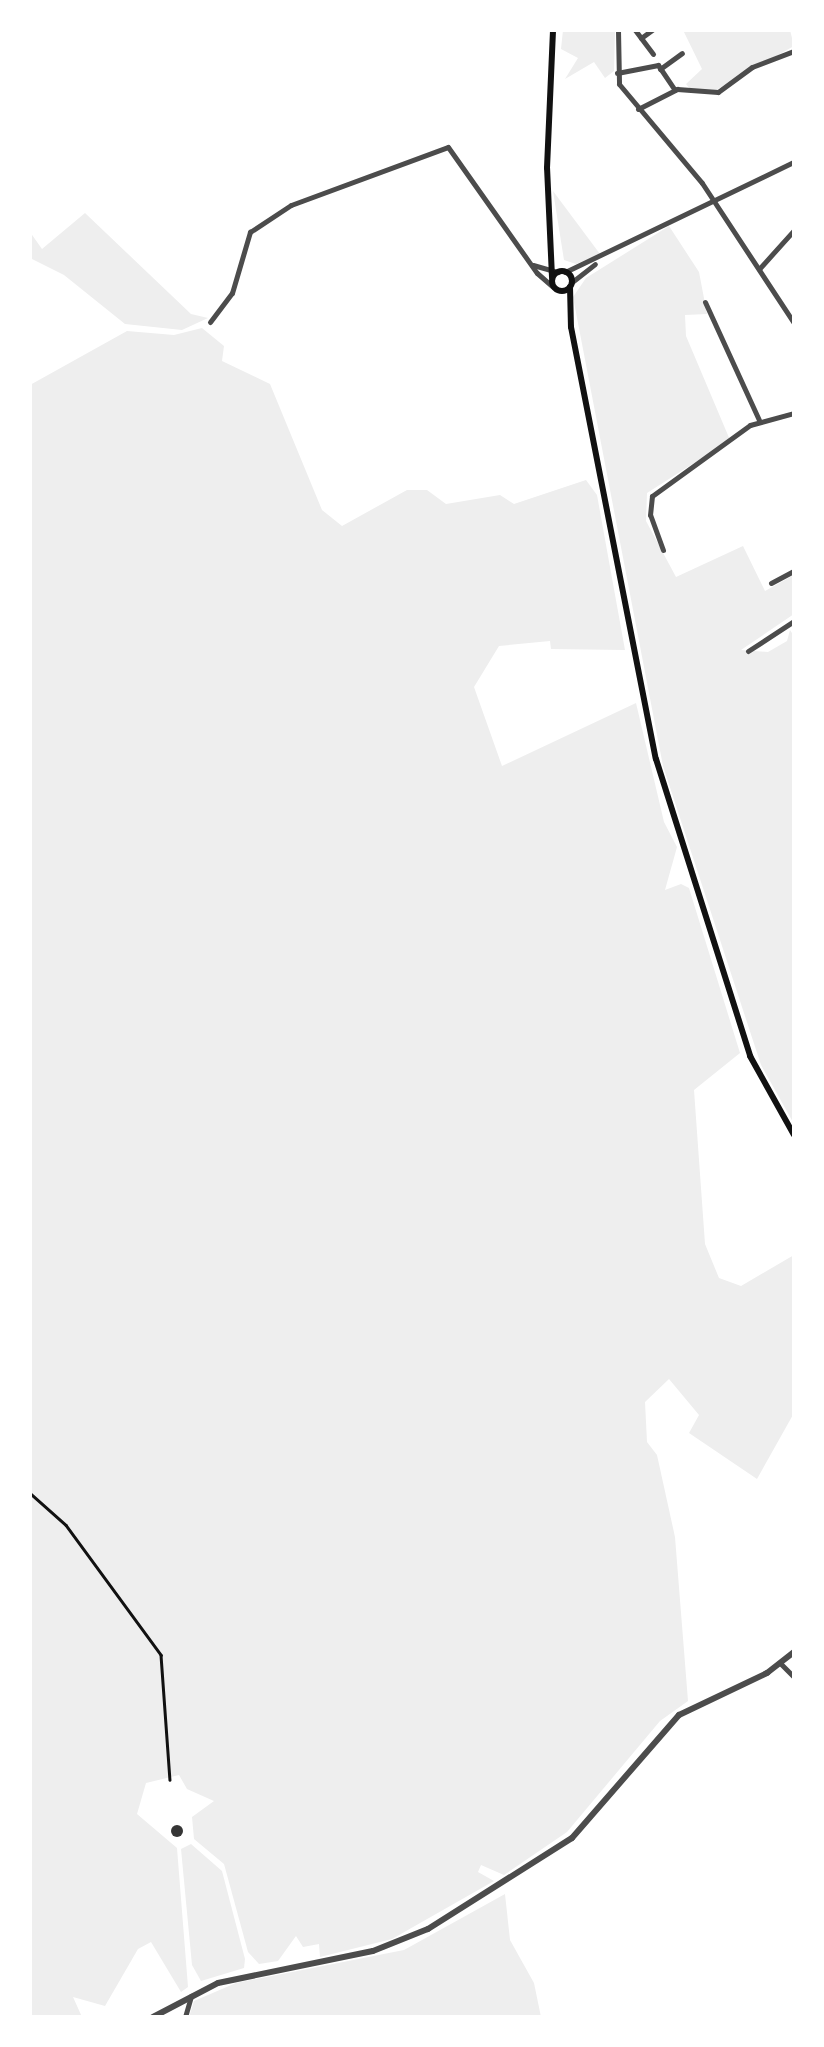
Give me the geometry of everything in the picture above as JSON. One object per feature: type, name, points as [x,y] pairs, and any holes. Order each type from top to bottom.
[{"type":"main road","points":[[553,30],[547,168],[557,273],[554,288],[571,327]]},
{"type":"main road","points":[[557,273],[571,285],[571,327],[656,759],[750,1056],[794,1135]]},
{"type":"main road","points":[[554,288],[571,285]]},
{"type":"street","points":[[618,30],[618,73],[638,109],[711,198],[794,322]]},
{"type":"street","points":[[635,30],[652,54]]},
{"type":"street","points":[[641,38],[652,30]]},
{"type":"street","points":[[638,109],[675,90],[718,92],[794,50]]},
{"type":"street","points":[[618,73],[660,69],[682,52]]},
{"type":"street","points":[[660,69],[675,90]]},
{"type":"street","points":[[210,322],[232,293],[250,232],[290,205],[448,146],[531,263],[554,288]]},
{"type":"street","points":[[571,285],[606,257],[711,198],[794,162]]},
{"type":"street","points":[[760,269],[794,230]]},
{"type":"street","points":[[531,263],[557,273],[606,257]]},
{"type":"street","points":[[705,302],[759,420]]},
{"type":"street","points":[[664,550],[650,515],[652,496],[759,420],[794,414]]},
{"type":"street","points":[[771,583],[794,572]]},
{"type":"street","points":[[748,651],[794,621]]},
{"type":"street","points":[[153,2017],[192,1994],[252,1973],[374,1952],[428,1929],[572,1838],[679,1715],[780,1664],[794,1652]]},
{"type":"street","points":[[780,1664],[794,1677]]},
{"type":"street","points":[[185,2017],[192,1994]]},
{"type":"path","points":[[30,1493],[66,1525],[161,1655],[170,1780]]},
{"type":"shaded area","points":[[563,30],[615,30],[614,71],[605,78],[594,62],[565,79],[578,58],[561,49]]},
{"type":"shaded area","points":[[683,30],[790,30],[794,46],[716,90],[691,90],[686,84],[702,69]]},
{"type":"shaded area","points":[[553,191],[600,254],[576,264],[564,260]]},
{"type":"shaded area","points":[[85,213],[191,314],[208,318],[182,330],[125,324],[64,275],[30,258],[30,232],[42,249]]},
{"type":"shaded area","points":[[669,226],[699,272],[707,314],[685,315],[686,336],[730,440],[647,493],[646,521],[676,577],[743,546],[765,591],[794,575],[794,614],[741,650],[768,652],[787,641],[790,630],[794,636],[794,1124],[761,1065],[663,766],[573,297],[586,278]]},
{"type":"shaded area","points":[[202,328],[224,346],[222,361],[270,384],[322,510],[342,526],[407,490],[427,490],[446,504],[500,495],[514,504],[586,480],[597,495],[625,650],[551,649],[550,641],[499,646],[474,687],[502,766],[636,703],[664,822],[677,847],[665,890],[681,884],[689,888],[740,1053],[694,1090],[705,1244],[719,1278],[741,1286],[794,1255],[794,1413],[757,1479],[689,1433],[699,1415],[669,1379],[645,1402],[647,1442],[657,1455],[675,1537],[688,1701],[660,1721],[567,1832],[504,1875],[481,1865],[478,1872],[494,1881],[392,1939],[320,1957],[319,1944],[303,1947],[296,1936],[278,1961],[259,1964],[248,1952],[224,1864],[194,1839],[192,1817],[214,1801],[187,1789],[179,1775],[146,1783],[137,1814],[177,1848],[188,1987],[181,1992],[151,1942],[138,1949],[105,2006],[73,1997],[82,2017],[30,2017],[30,385],[127,331],[174,335]]},
{"type":"shaded area","points":[[191,1844],[222,1871],[245,1959],[244,1968],[201,1981],[192,1965],[181,1849]]},
{"type":"shaded area","points":[[505,1894],[510,1940],[534,1983],[541,2017],[189,2017],[194,2001],[236,1983],[404,1950]]},
{"type":"building","points":[[172,1826],[182,1826],[182,1836],[172,1836]]}]
